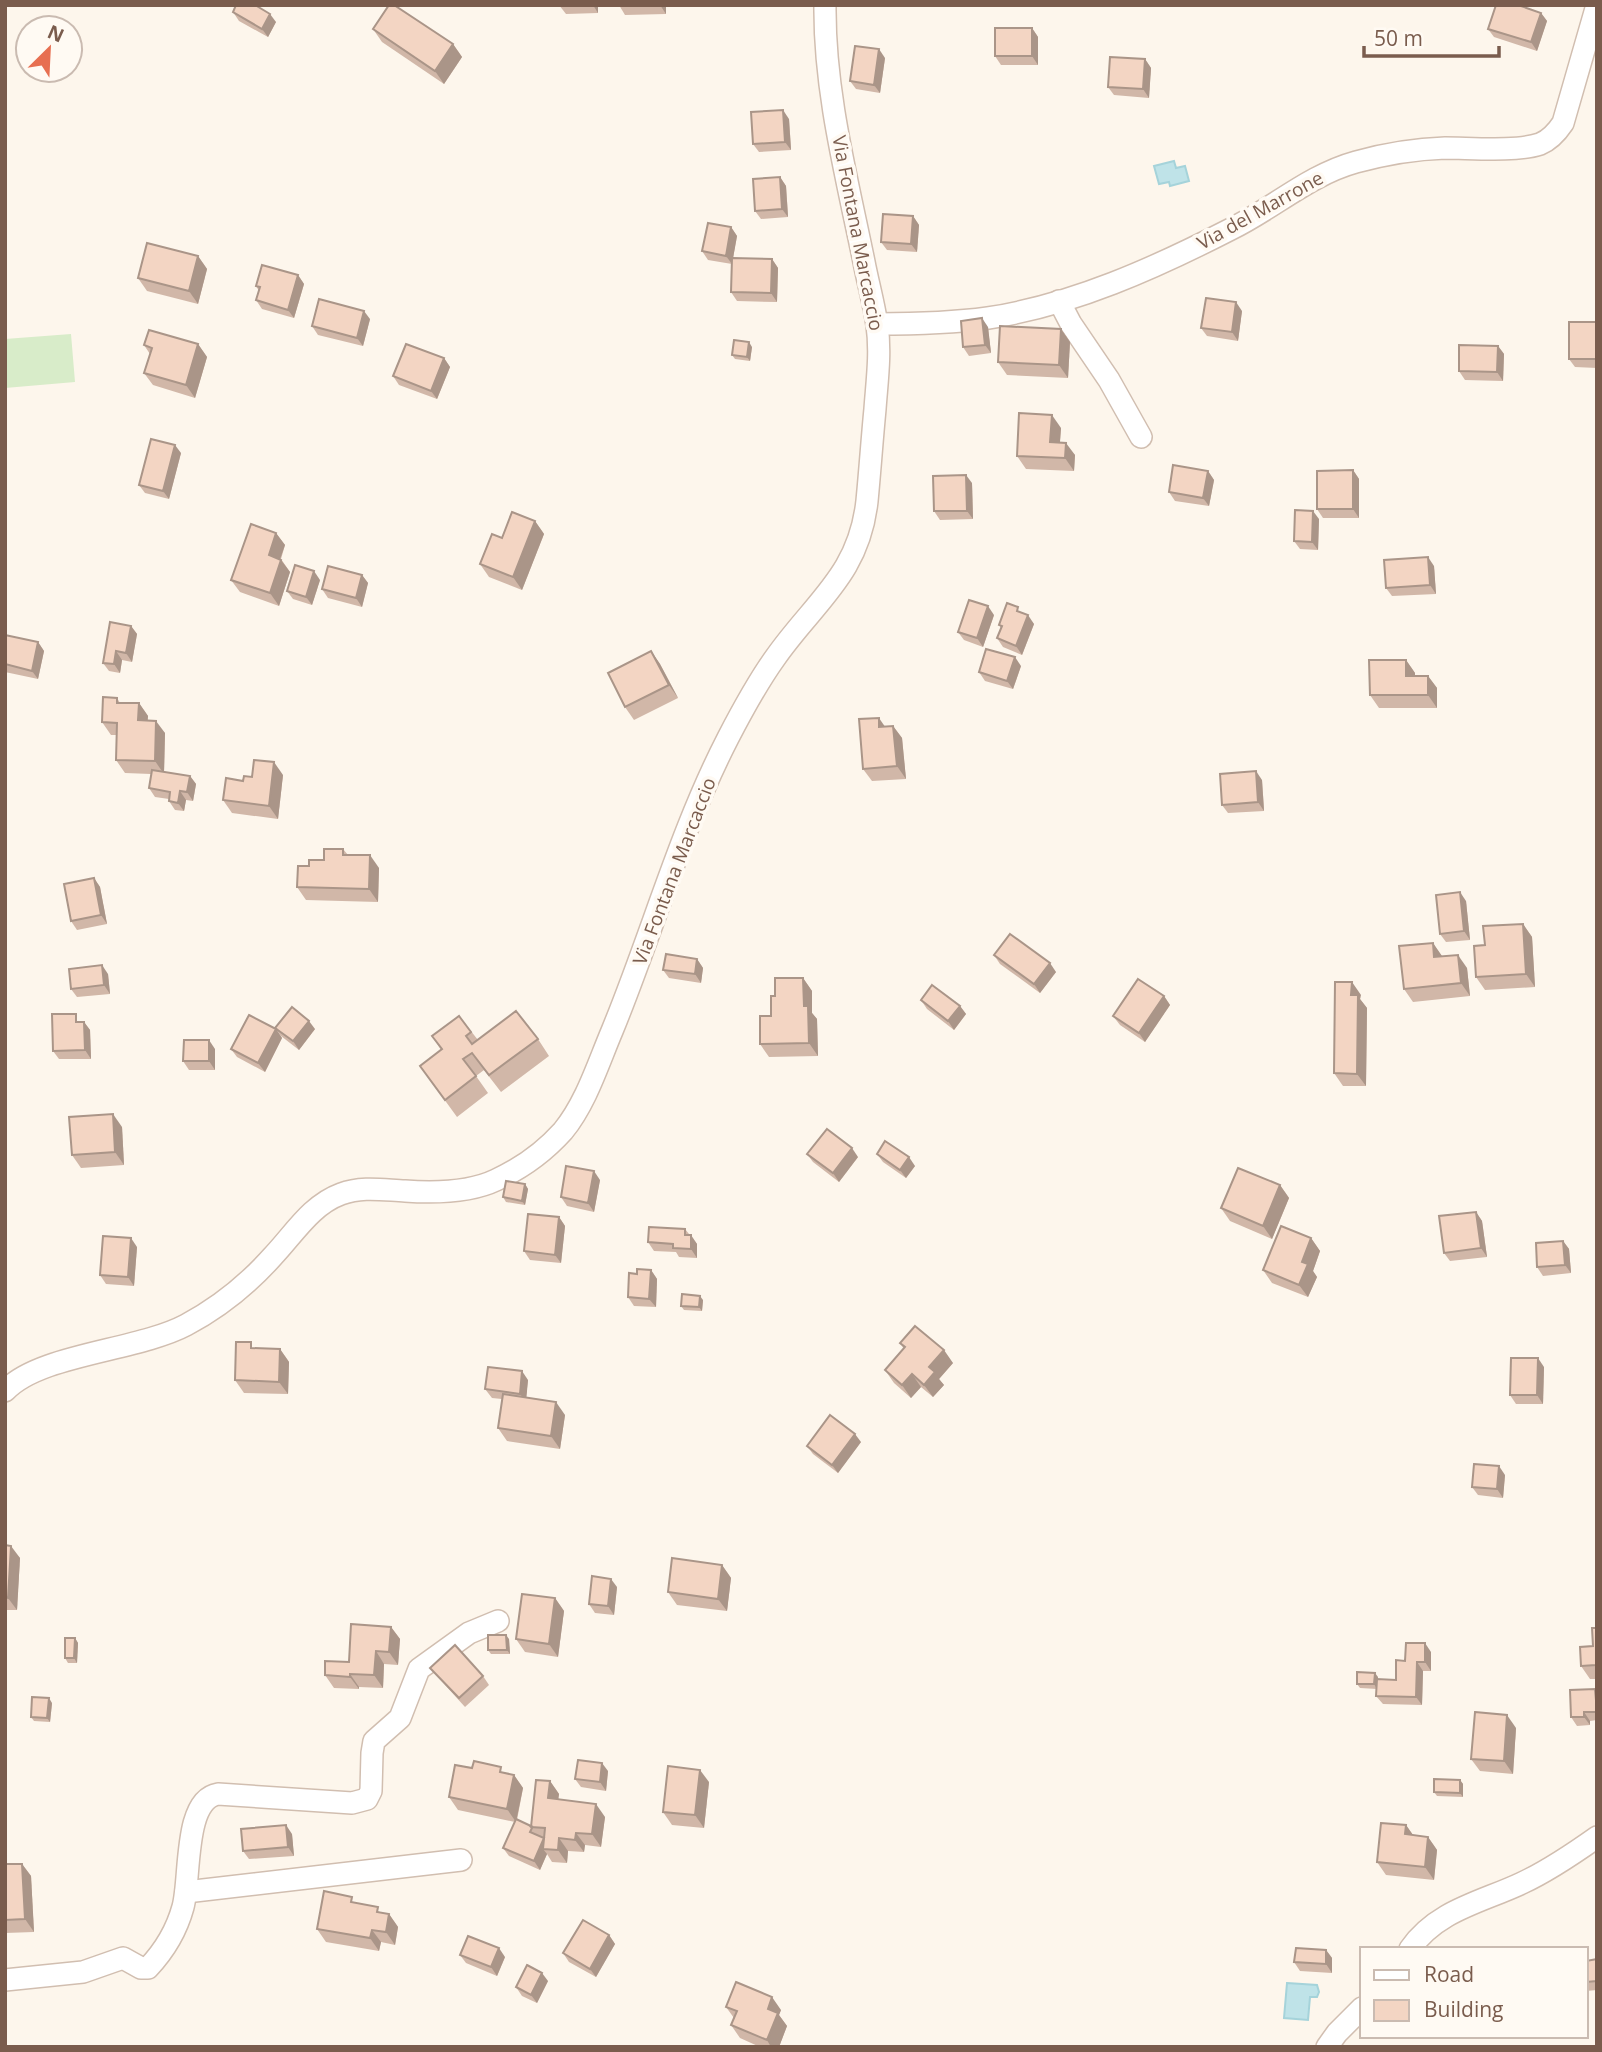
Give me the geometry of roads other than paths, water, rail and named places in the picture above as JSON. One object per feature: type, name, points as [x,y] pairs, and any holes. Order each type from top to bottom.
[{"type":"street","name":"Via Fontana Marcaccio","points":[[5,1391],[15,1381],[32,1373],[88,1355],[148,1341],[195,1320],[251,1278],[311,1214],[337,1195],[365,1188],[426,1192],[481,1186],[518,1168],[563,1130],[586,1092],[624,1003],[690,823],[727,739],[775,657],[830,593],[853,555],[863,527],[878,371],[877,324],[839,138],[829,68],[825,5]]},
{"type":"street","name":"Via del Marrone","points":[[877,324],[973,320],[1091,291],[1214,238],[1264,211],[1312,179],[1353,163],[1414,150],[1522,147],[1544,142],[1555,134],[1566,115],[1597,5]]},
{"type":"street","points":[[1059,301],[1070,324],[1115,389],[1141,437]]},
{"type":"street","points":[[5,1980],[83,1972],[123,1958],[141,1968],[148,1968],[172,1933],[182,1912],[194,1824],[198,1810],[206,1798],[218,1794],[352,1803],[367,1800],[371,1791],[374,1741],[400,1718],[419,1669],[469,1633],[498,1621]]},
{"type":"street","points":[[1412,1947],[1424,1931],[1443,1918],[1530,1880],[1597,1838]]},
{"type":"street","points":[[186,1892],[461,1860]]},
{"type":"street","points":[[1327,2047],[1360,2010]]},
{"type":"water","points":[[1174,161],[1176,168],[1185,166],[1189,181],[1170,186],[1169,182],[1159,184],[1154,166]]},
{"type":"water","points":[[1287,1983],[1317,1985],[1317,1997],[1310,1997],[1308,2020],[1284,2018]]}]
